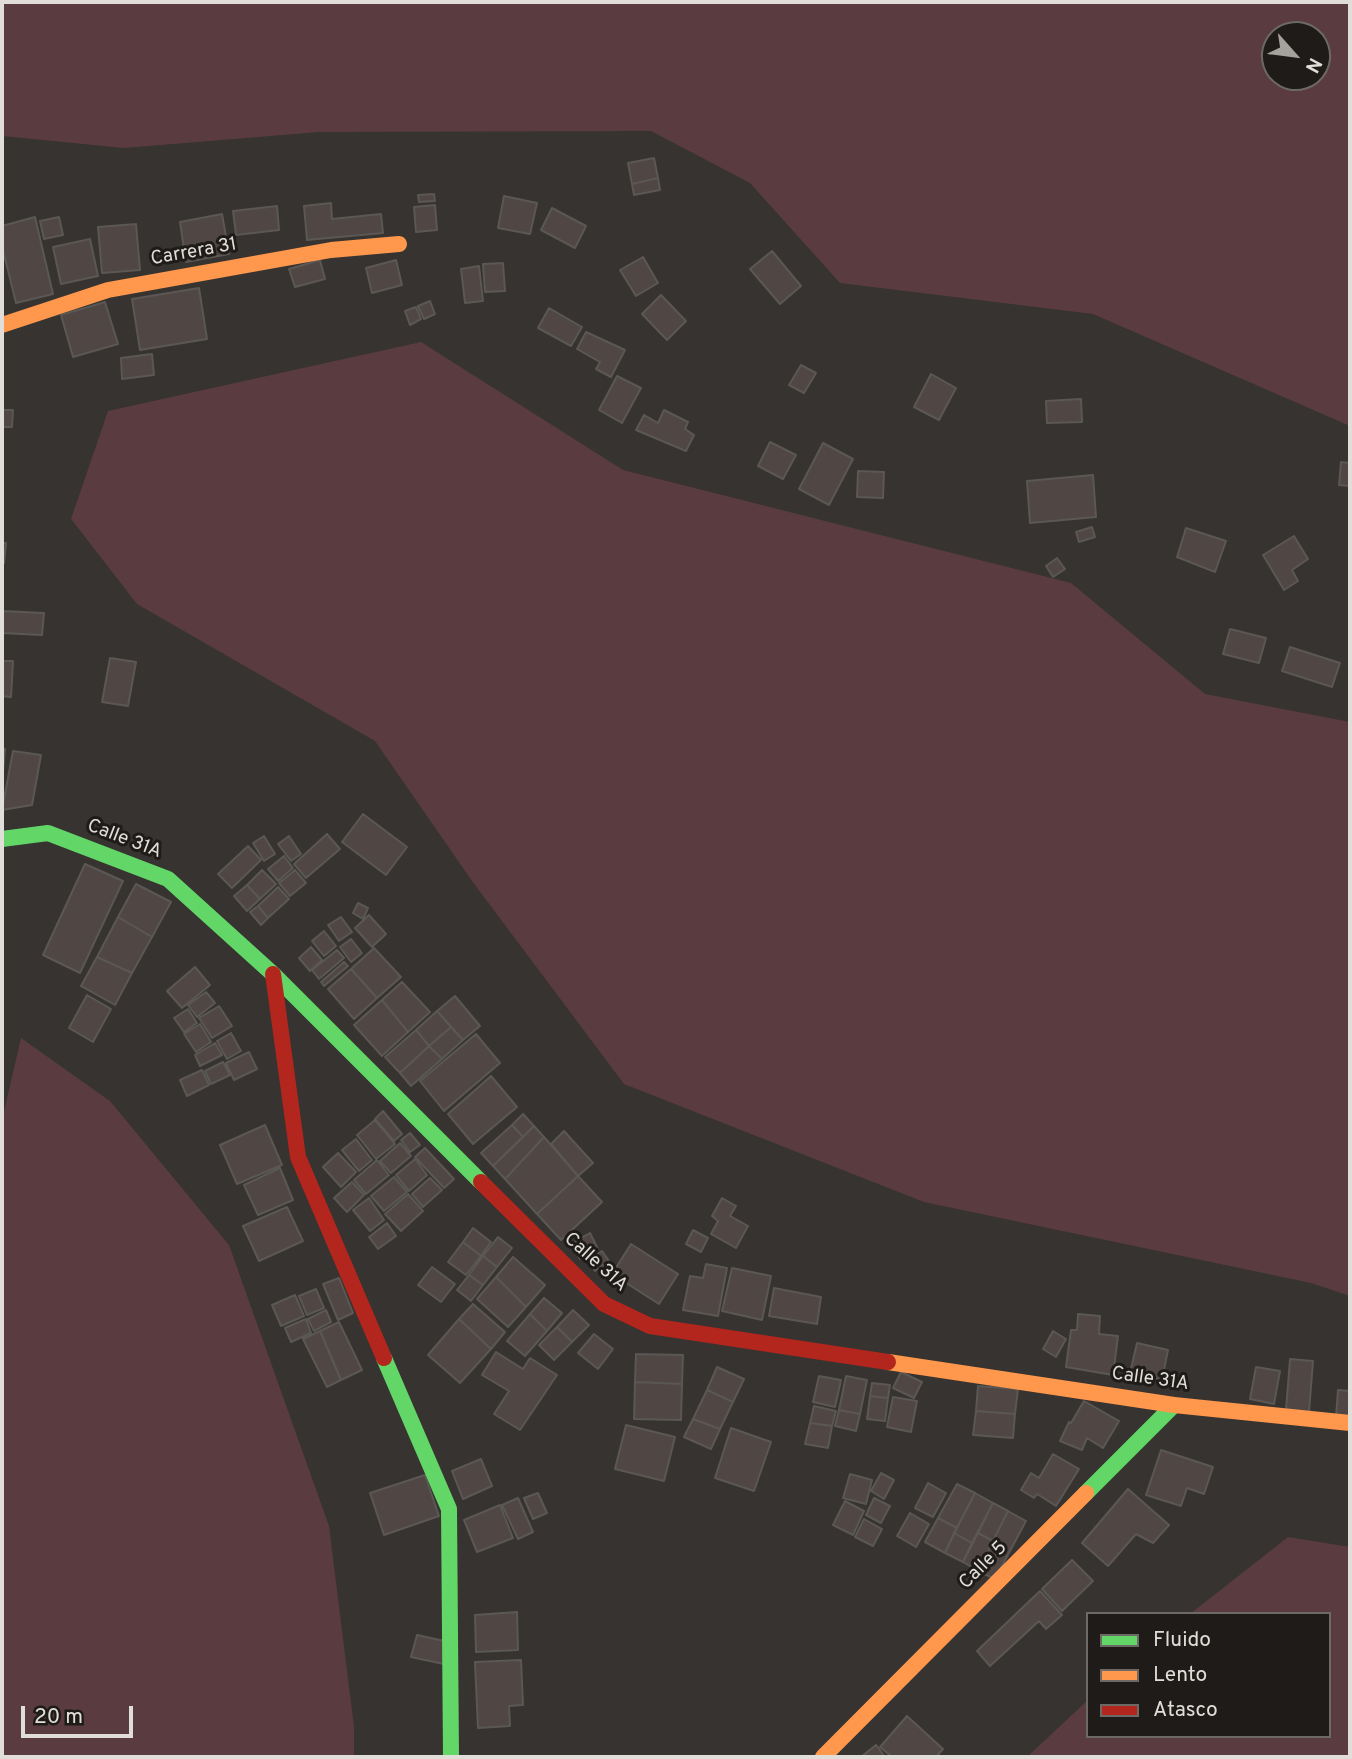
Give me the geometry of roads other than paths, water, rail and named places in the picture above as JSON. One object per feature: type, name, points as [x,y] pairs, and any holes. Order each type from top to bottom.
[{"type":"street","name":"Carrera 31","points":[[2,326],[108,290],[331,250],[399,244]]},
{"type":"street","name":"Calle 31A","points":[[2,839],[48,833],[167,879],[273,974],[604,1304],[650,1326],[1174,1405],[1350,1423]]},
{"type":"street","points":[[273,974],[298,1157],[449,1509],[450,1757]]},
{"type":"street","name":"Calle 5","points":[[823,1757],[1174,1405]]}]
